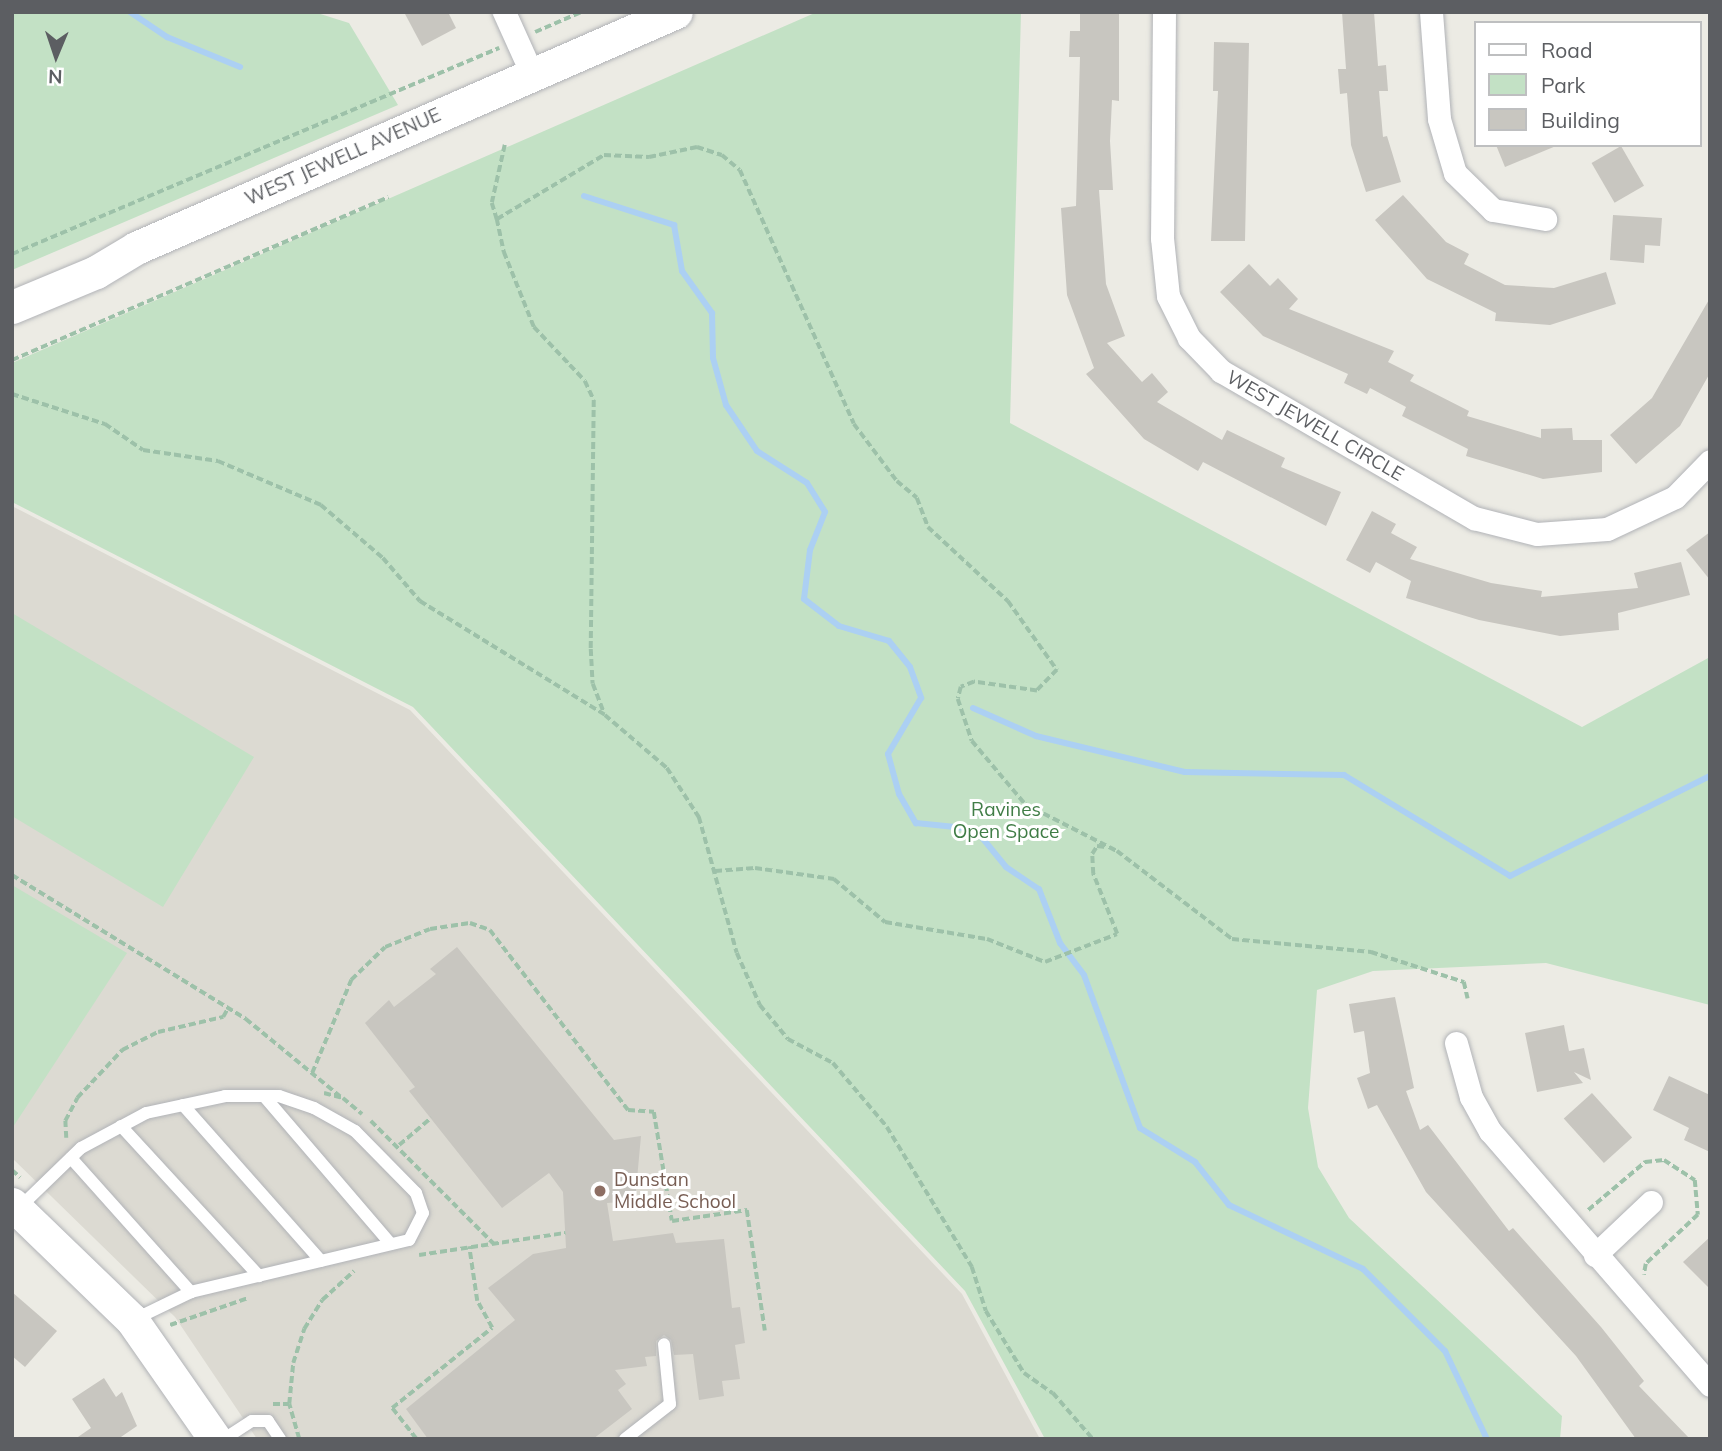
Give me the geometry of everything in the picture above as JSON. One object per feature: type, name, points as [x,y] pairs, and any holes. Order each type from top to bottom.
[{"type":"main road","name":"WEST JEWELL AVENUE","points":[[12,307],[676,12]]},
{"type":"main road","points":[[17,1200],[132,1321],[214,1438]]},
{"type":"street","points":[[505,12],[532,74]]},
{"type":"street","name":"WEST JEWELL CIRCLE","points":[[1164,12],[1162,238],[1168,296],[1189,338],[1221,371],[1474,518],[1537,534],[1607,529],[1675,497],[1710,461]]},
{"type":"street","points":[[1431,12],[1439,119],[1455,173],[1493,210],[1545,219]]},
{"type":"street","points":[[1456,1043],[1471,1097],[1490,1131],[1710,1385]]},
{"type":"street","points":[[1595,1255],[1651,1202]]},
{"type":"lane","points":[[17,1200],[71,1158],[146,1113],[225,1096],[264,1096],[314,1108],[355,1131],[396,1169],[423,1213],[409,1240],[191,1292],[132,1321]]},
{"type":"lane","points":[[264,1096],[391,1244]]},
{"type":"lane","points":[[183,1105],[321,1261]]},
{"type":"lane","points":[[121,1126],[259,1276]]},
{"type":"lane","points":[[71,1158],[191,1292]]},
{"type":"lane","points":[[625,1439],[670,1404],[664,1344]]},
{"type":"lane","points":[[214,1438],[252,1421],[268,1421],[280,1439]]},
{"type":"path","points":[[12,254],[581,12]]},
{"type":"path","points":[[505,145],[492,203],[498,219],[504,253],[534,327],[585,381],[594,400],[593,684],[605,715]]},
{"type":"path","points":[[498,219],[604,155],[649,157],[697,147],[722,155],[740,170],[854,424],[897,481],[917,498],[928,527],[1008,601],[1057,670],[1037,691],[974,682],[961,687],[959,716],[972,741],[1025,804],[1110,847],[1232,939],[1371,952],[1464,982],[1468,999]]},
{"type":"path","points":[[12,360],[388,197]]},
{"type":"path","points":[[12,394],[104,424],[143,450],[218,461],[321,505],[383,558],[419,601],[605,715],[667,768],[699,817],[737,953],[760,1005],[788,1040],[833,1063],[887,1127],[972,1267],[986,1311],[1024,1373],[1053,1393],[1093,1439]]},
{"type":"path","points":[[715,871],[755,868],[834,879],[855,900],[885,922],[988,939],[1045,962],[1117,934],[1093,874],[1093,854],[1097,846],[1110,847]]},
{"type":"path","points":[[12,875],[228,1008],[399,1144],[493,1243]]},
{"type":"path","points":[[312,1073],[351,980],[385,947],[430,929],[470,923],[490,930],[628,1110],[654,1112],[672,1221],[747,1210],[765,1331]]},
{"type":"path","points":[[66,1138],[65,1121],[77,1098],[122,1050],[159,1032],[223,1017],[228,1008]]},
{"type":"path","points":[[310,1089],[343,1098]]},
{"type":"path","points":[[399,1144],[431,1118]]},
{"type":"path","points":[[57,1148],[75,1133]]},
{"type":"path","points":[[12,1170],[23,1180],[17,1200]]},
{"type":"path","points":[[415,1256],[565,1233]]},
{"type":"path","points":[[416,1439],[392,1408],[492,1328],[477,1301],[468,1247]]},
{"type":"path","points":[[299,1439],[289,1404],[293,1363],[304,1329],[322,1300],[362,1265],[340,1270]]},
{"type":"path","points":[[177,1336],[169,1325],[257,1295]]},
{"type":"shaded area","points":[[12,506],[410,710],[962,1294],[1040,1439],[257,1439],[175,1317],[12,1158]]},
{"type":"green space","points":[[12,12],[314,12],[349,23],[398,105],[12,270]]},
{"type":"green space","name":"Ravines Open Space","points":[[817,12],[1021,12],[1010,423],[1582,727],[1710,657],[1710,1005],[1546,963],[1373,971],[1317,990],[1308,1108],[1318,1167],[1349,1218],[1562,1416],[1560,1439],[1045,1439],[965,1291],[413,707],[12,502],[12,363]]},
{"type":"green space","points":[[12,613],[254,757],[163,907],[12,816]]},
{"type":"green space","points":[[12,885],[127,953],[13,1127],[12,1127]]},
{"type":"building","points":[[404,12],[448,12],[456,28],[422,46]]},
{"type":"building","points":[[1080,12],[1119,12],[1119,101],[1112,100],[1110,141],[1113,190],[1099,190],[1106,284],[1125,336],[1107,343],[1142,382],[1152,373],[1168,392],[1157,402],[1222,440],[1227,430],[1285,458],[1281,467],[1341,492],[1326,526],[1203,462],[1198,471],[1144,439],[1086,374],[1094,368],[1067,295],[1061,208],[1076,206],[1080,57],[1069,57],[1070,31],[1080,31]]},
{"type":"building","points":[[1342,12],[1374,12],[1378,66],[1386,65],[1388,91],[1379,91],[1383,137],[1387,136],[1401,182],[1366,192],[1351,145],[1347,93],[1340,94],[1338,69],[1346,69]]},
{"type":"building","points":[[1214,42],[1249,43],[1245,241],[1211,241],[1218,91],[1213,91]]},
{"type":"building","points":[[1497,147],[1554,147],[1505,167]]},
{"type":"building","points":[[1622,147],[1644,186],[1615,203],[1592,163]]},
{"type":"building","points":[[1403,195],[1446,242],[1469,254],[1464,264],[1505,285],[1554,288],[1606,272],[1616,304],[1550,325],[1495,321],[1496,313],[1427,279],[1375,220]]},
{"type":"building","points":[[1613,215],[1662,218],[1660,246],[1645,245],[1644,263],[1610,260]]},
{"type":"building","points":[[1249,264],[1270,286],[1278,278],[1298,299],[1289,309],[1394,351],[1388,362],[1414,375],[1410,381],[1469,411],[1467,416],[1541,438],[1541,429],[1572,428],[1573,440],[1602,440],[1602,472],[1543,479],[1466,456],[1468,449],[1402,416],[1406,407],[1370,388],[1367,394],[1344,383],[1348,374],[1263,336],[1220,292]]},
{"type":"building","points":[[1710,298],[1710,373],[1680,426],[1636,464],[1610,435],[1652,398]]},
{"type":"building","points":[[1372,511],[1396,524],[1391,533],[1417,547],[1410,559],[1491,583],[1542,591],[1541,597],[1638,588],[1634,573],[1681,562],[1690,595],[1618,613],[1619,630],[1560,636],[1479,620],[1406,598],[1411,581],[1376,562],[1370,573],[1346,560]]},
{"type":"building","points":[[1710,532],[1710,580],[1686,550]]},
{"type":"building","name":"Dunstan Middle School","points":[[457,947],[614,1140],[641,1136],[635,1201],[607,1203],[613,1241],[673,1233],[676,1243],[724,1239],[732,1308],[740,1307],[745,1343],[735,1345],[740,1379],[722,1381],[724,1396],[699,1400],[693,1354],[674,1355],[671,1340],[664,1335],[656,1341],[656,1356],[645,1357],[647,1366],[615,1370],[626,1384],[618,1390],[632,1409],[593,1439],[428,1439],[406,1409],[515,1320],[488,1288],[533,1254],[566,1248],[563,1192],[549,1173],[502,1208],[409,1091],[415,1087],[365,1023],[389,1000],[394,1007],[436,974],[430,969]]},
{"type":"building","points":[[1395,997],[1414,1088],[1406,1091],[1420,1130],[1428,1125],[1509,1231],[1513,1228],[1601,1327],[1644,1381],[1639,1386],[1690,1439],[1636,1439],[1576,1356],[1426,1192],[1377,1105],[1368,1109],[1357,1078],[1370,1073],[1364,1031],[1354,1033],[1349,1004]]},
{"type":"building","points":[[1564,1025],[1569,1051],[1584,1048],[1591,1080],[1574,1072],[1583,1083],[1537,1092],[1525,1033]]},
{"type":"building","points":[[1669,1076],[1710,1095],[1710,1152],[1684,1140],[1689,1128],[1653,1110]]},
{"type":"building","points":[[1592,1093],[1632,1138],[1604,1163],[1564,1118]]},
{"type":"building","points":[[1710,1237],[1710,1289],[1683,1262]]},
{"type":"building","points":[[12,1292],[57,1331],[25,1367],[12,1356]]},
{"type":"building","points":[[104,1378],[116,1397],[122,1392],[137,1426],[118,1439],[75,1439],[91,1428],[72,1399]]},
{"type":"waterway","points":[[130,12],[167,37],[240,67]]},
{"type":"waterway","points":[[584,196],[674,225],[682,271],[712,313],[713,358],[726,405],[757,451],[807,483],[825,512],[810,550],[804,599],[839,626],[889,641],[910,667],[921,698],[888,754],[899,794],[916,823],[975,829],[1006,867],[1039,889],[1060,943],[1084,975],[1140,1128],[1195,1162],[1229,1205],[1363,1269],[1445,1351],[1487,1439]]},
{"type":"waterway","points":[[973,708],[1036,736],[1185,772],[1344,775],[1510,876],[1710,776]]},
{"type":"place","name":"Dunstan Middle School","points":[[600,1191]]}]
